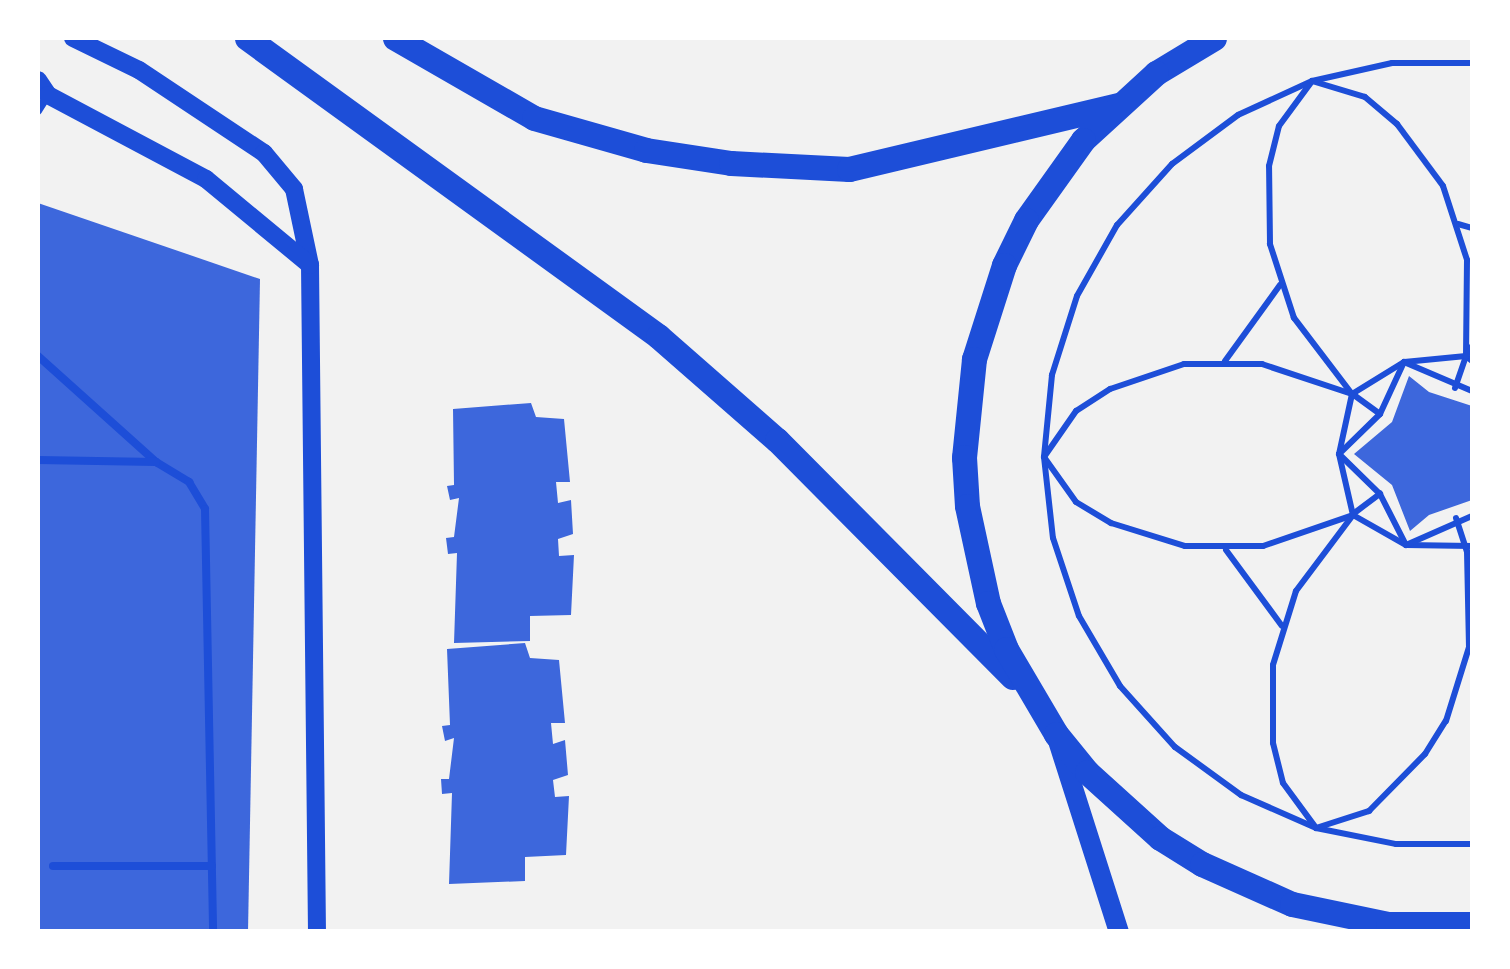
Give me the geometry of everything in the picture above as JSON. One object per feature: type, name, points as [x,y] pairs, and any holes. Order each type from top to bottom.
[{"type":"main road","points":[[246,38],[658,336],[777,440],[1029,693]]},
{"type":"main road","points":[[395,38],[534,118],[646,150],[731,163],[849,169],[1118,105]]},
{"type":"main road","points":[[1156,74],[1190,38]]},
{"type":"main road","points":[[1214,38],[1156,74],[1118,105],[1053,179],[1018,235],[987,311],[966,408],[965,474],[976,556],[988,603],[1029,693],[1056,734],[1098,784],[1160,838],[1246,886],[1340,916],[1472,924]]},
{"type":"main road","points":[[1056,734],[1119,932]]},
{"type":"street","points":[[72,38],[139,70],[264,153],[294,189],[310,265],[317,932]]},
{"type":"street","points":[[41,96],[206,178],[310,265]]},
{"type":"lane","points":[[38,356],[156,462],[188,482],[205,509],[213,932]]},
{"type":"lane","points":[[38,460],[156,462]]},
{"type":"lane","points":[[53,866],[212,866]]},
{"type":"path","points":[[1472,62],[1392,63],[1312,81],[1204,138],[1117,225],[1062,335],[1044,457],[1064,578],[1120,686],[1207,773],[1316,828],[1396,844],[1472,844]]},
{"type":"path","points":[[1312,81],[1365,97],[1397,124],[1442,186],[1467,260],[1469,358]]},
{"type":"path","points":[[1312,81],[1279,126],[1270,166],[1270,244],[1294,318],[1352,394]]},
{"type":"path","points":[[1458,224],[1472,228]]},
{"type":"path","points":[[1225,361],[1280,284]]},
{"type":"path","points":[[1456,388],[1472,346]]},
{"type":"path","points":[[1469,358],[1404,362],[1352,394],[1338,454],[1353,515],[1406,546],[1470,548]]},
{"type":"path","points":[[1404,362],[1456,388],[1472,390]]},
{"type":"path","points":[[1338,454],[1380,414],[1404,362]]},
{"type":"path","points":[[1044,457],[1076,411],[1110,389],[1184,364],[1262,364],[1352,394],[1380,414]]},
{"type":"path","points":[[1338,454],[1380,494],[1406,546]]},
{"type":"path","points":[[1044,457],[1076,502],[1111,523],[1185,546],[1263,546],[1353,515]]},
{"type":"path","points":[[1316,828],[1283,783],[1273,743],[1272,665],[1296,591],[1353,515],[1380,494]]},
{"type":"path","points":[[1406,546],[1456,518],[1472,516]]},
{"type":"path","points":[[1456,518],[1472,559]]},
{"type":"path","points":[[1316,828],[1369,811],[1426,754],[1461,682],[1469,646],[1470,548]]},
{"type":"path","points":[[1226,549],[1282,626]]},
{"type":"path","points":[[1461,682],[1472,678]]},
{"type":"building","points":[[38,203],[260,279],[248,932],[38,932]]},
{"type":"building","points":[[1409,376],[1429,392],[1472,406],[1472,500],[1429,515],[1410,531],[1392,485],[1354,454],[1392,422]]},
{"type":"building","points":[[531,403],[536,417],[564,419],[570,482],[556,482],[558,503],[571,500],[573,534],[558,539],[559,556],[574,555],[571,615],[530,616],[530,641],[454,643],[457,553],[448,554],[446,538],[454,537],[459,498],[450,500],[447,486],[454,485],[453,409]]},
{"type":"building","points":[[525,643],[530,658],[559,660],[565,723],[551,723],[553,744],[565,740],[568,775],[553,780],[555,797],[569,796],[566,855],[525,857],[525,881],[449,884],[452,793],[442,794],[441,779],[449,779],[454,738],[445,741],[442,726],[450,725],[447,649]]}]
